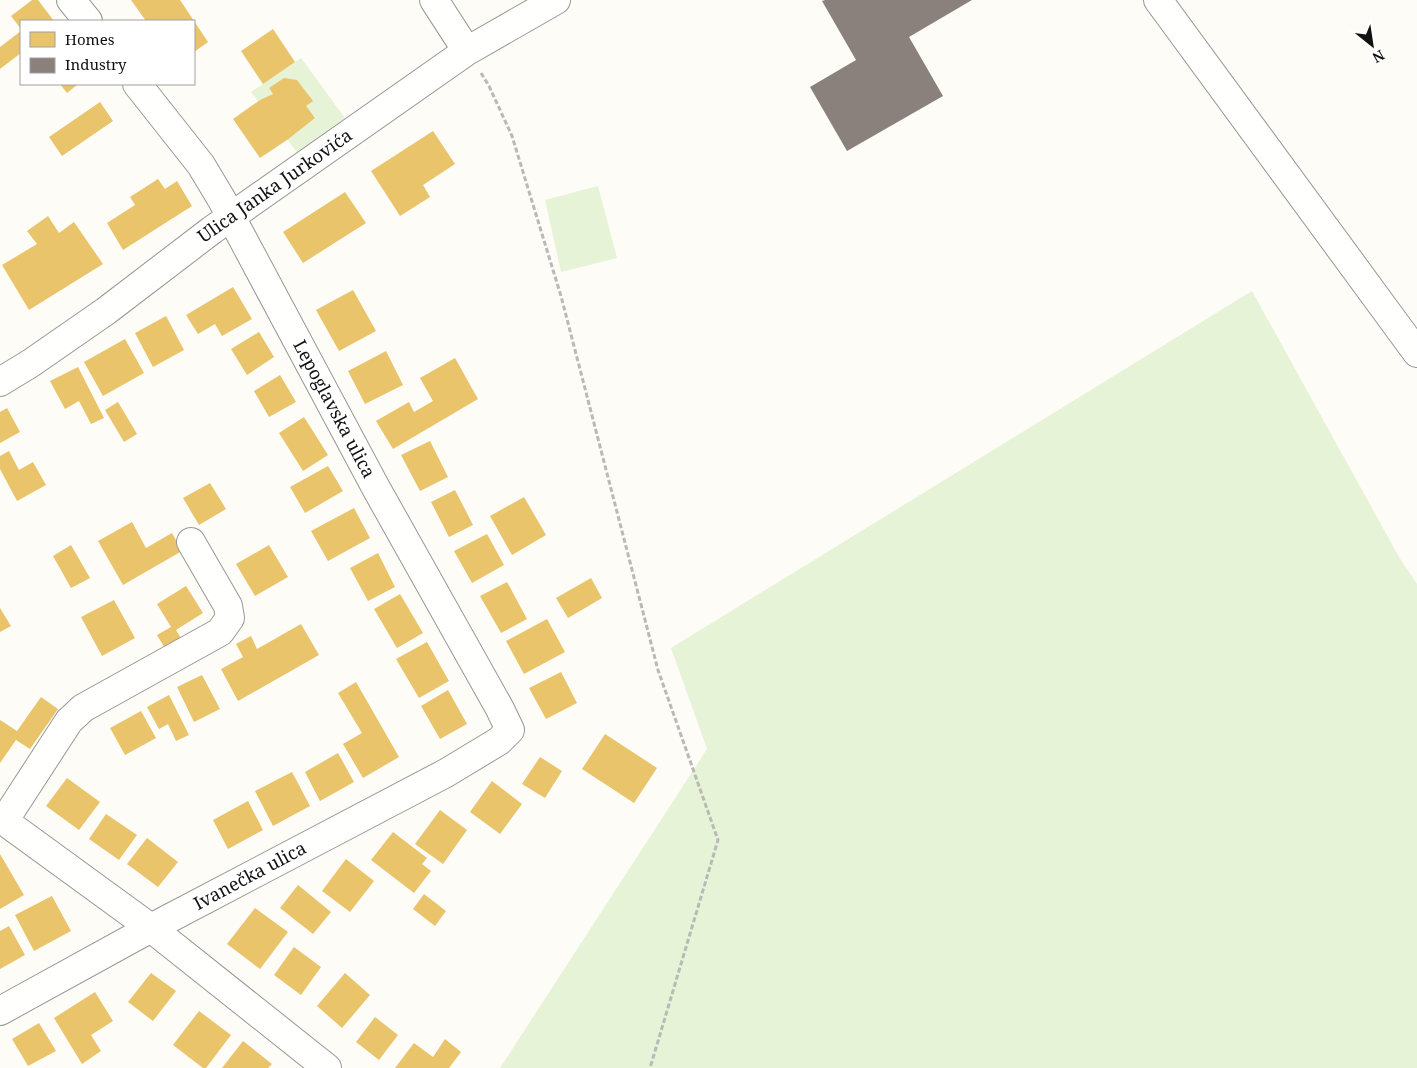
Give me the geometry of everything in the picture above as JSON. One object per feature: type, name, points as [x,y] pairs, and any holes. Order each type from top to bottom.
[{"type":"street","points":[[71,0],[87,20]]},
{"type":"street","points":[[434,0],[467,51]]},
{"type":"street","name":"Ulica Janka Jurkovića","points":[[0,382],[106,311],[231,216],[467,51],[556,0]]},
{"type":"street","points":[[1158,0],[1417,353]]},
{"type":"street","name":"Lepoglavska ulica","points":[[138,85],[201,165],[231,216],[376,488],[500,709],[510,730],[499,741]]},
{"type":"street","points":[[191,542],[228,606],[230,618],[220,632],[83,708],[69,721],[2,820],[152,928],[327,1068]]},
{"type":"street","name":"Ivanečka ulica","points":[[0,1011],[152,928],[446,773],[499,741]]},
{"type":"path","points":[[467,51],[490,86],[512,136],[561,296],[658,670],[718,840],[650,1068]]},
{"type":"green space","points":[[301,58],[345,118],[297,152],[251,92]]},
{"type":"green space","points":[[598,186],[617,258],[561,272],[545,200]]},
{"type":"green space","points":[[1252,291],[1399,557],[1417,584],[1417,1068],[500,1068],[707,749],[671,648]]},
{"type":"building: Homes","points":[[32,0],[38,0],[53,20],[20,20],[20,28],[11,16]]},
{"type":"building: Homes","points":[[131,0],[180,0],[193,20],[145,20]]},
{"type":"building: Homes","points":[[195,22],[208,42],[195,51]]},
{"type":"building: Homes","points":[[273,29],[295,62],[263,84],[241,51]]},
{"type":"building: Homes","points":[[20,32],[20,54],[0,69],[0,47]]},
{"type":"building: Homes","points":[[284,78],[297,80],[313,101],[306,106],[315,118],[260,158],[233,119],[260,100],[273,94],[269,88]]},
{"type":"building: Homes","points":[[61,85],[77,85],[67,93]]},
{"type":"building: Homes","points":[[100,102],[113,121],[62,156],[49,137]]},
{"type":"building: Homes","points":[[433,131],[455,164],[423,185],[430,197],[400,216],[371,171]]},
{"type":"building: Homes","points":[[158,179],[165,189],[177,181],[192,206],[123,250],[107,223],[135,205],[130,197]]},
{"type":"building: Homes","points":[[345,192],[366,223],[303,263],[283,232]]},
{"type":"building: Homes","points":[[48,216],[59,233],[74,222],[103,264],[29,310],[2,265],[37,244],[27,231]]},
{"type":"building: Homes","points":[[233,287],[252,319],[222,336],[215,324],[198,334],[186,315]]},
{"type":"building: Homes","points":[[353,290],[376,331],[339,351],[316,310]]},
{"type":"building: Homes","points":[[166,316],[184,350],[153,367],[135,333]]},
{"type":"building: Homes","points":[[259,332],[274,357],[247,375],[231,349]]},
{"type":"building: Homes","points":[[125,339],[144,373],[103,396],[84,362]]},
{"type":"building: Homes","points":[[386,351],[403,385],[365,404],[348,371]]},
{"type":"building: Homes","points":[[455,358],[478,399],[393,449],[376,421],[409,402],[414,412],[433,401],[420,378]]},
{"type":"building: Homes","points":[[78,367],[104,418],[91,424],[79,401],[65,409],[50,381]]},
{"type":"building: Homes","points":[[280,375],[296,402],[269,417],[254,391]]},
{"type":"building: Homes","points":[[118,402],[137,434],[124,442],[105,410]]},
{"type":"building: Homes","points":[[7,408],[20,432],[0,443],[0,412]]},
{"type":"building: Homes","points":[[304,417],[328,455],[303,471],[279,433]]},
{"type":"building: Homes","points":[[430,441],[448,477],[420,491],[401,455]]},
{"type":"building: Homes","points":[[9,451],[19,470],[33,462],[46,485],[17,501],[0,469],[0,456]]},
{"type":"building: Homes","points":[[328,466],[343,491],[305,513],[290,487]]},
{"type":"building: Homes","points":[[210,483],[226,509],[199,525],[183,498]]},
{"type":"building: Homes","points":[[455,490],[473,525],[449,537],[431,502]]},
{"type":"building: Homes","points":[[524,497],[546,535],[512,555],[490,516]]},
{"type":"building: Homes","points":[[354,508],[370,538],[328,561],[311,531]]},
{"type":"building: Homes","points":[[132,522],[146,548],[172,533],[182,551],[123,585],[98,541]]},
{"type":"building: Homes","points":[[487,534],[504,565],[472,583],[454,551]]},
{"type":"building: Homes","points":[[71,545],[90,578],[71,588],[53,556]]},
{"type":"building: Homes","points":[[269,545],[288,577],[255,596],[236,564]]},
{"type":"building: Homes","points":[[378,553],[395,587],[368,601],[350,568]]},
{"type":"building: Homes","points":[[591,578],[602,598],[568,618],[556,598]]},
{"type":"building: Homes","points":[[507,582],[527,619],[501,633],[480,596]]},
{"type":"building: Homes","points":[[186,586],[203,613],[176,630],[182,640],[166,650],[157,635],[171,627],[157,604]]},
{"type":"building: Homes","points":[[400,594],[423,633],[397,648],[374,609]]},
{"type":"building: Homes","points":[[114,600],[135,638],[102,656],[81,617]]},
{"type":"building: Homes","points":[[0,608],[11,626],[0,632]]},
{"type":"building: Homes","points":[[547,619],[565,652],[524,674],[506,641]]},
{"type":"building: Homes","points":[[301,624],[319,655],[238,701],[221,669],[243,657],[236,644],[251,636],[257,649]]},
{"type":"building: Homes","points":[[427,642],[449,681],[419,698],[396,659]]},
{"type":"building: Homes","points":[[561,672],[577,703],[546,719],[529,688]]},
{"type":"building: Homes","points":[[202,675],[220,709],[194,722],[177,687]]},
{"type":"building: Homes","points":[[356,682],[399,757],[363,778],[343,744],[362,733],[338,693]]},
{"type":"building: Homes","points":[[448,690],[467,724],[440,739],[421,706]]},
{"type":"building: Homes","points":[[169,695],[189,735],[176,741],[168,724],[159,729],[147,707]]},
{"type":"building: Homes","points":[[41,697],[58,709],[30,749],[16,740],[0,763],[0,720],[17,731]]},
{"type":"building: Homes","points":[[141,711],[156,738],[125,755],[110,728]]},
{"type":"building: Homes","points":[[605,734],[657,768],[634,803],[582,769]]},
{"type":"building: Homes","points":[[338,753],[354,782],[320,801],[305,772]]},
{"type":"building: Homes","points":[[540,757],[562,771],[545,798],[522,784]]},
{"type":"building: Homes","points":[[292,772],[310,806],[273,826],[255,791]]},
{"type":"building: Homes","points":[[67,778],[100,802],[79,830],[46,806]]},
{"type":"building: Homes","points":[[492,781],[522,804],[500,834],[470,812]]},
{"type":"building: Homes","points":[[248,801],[263,830],[228,849],[213,820]]},
{"type":"building: Homes","points":[[440,810],[467,830],[443,864],[415,844]]},
{"type":"building: Homes","points":[[106,814],[137,835],[119,860],[89,839]]},
{"type":"building: Homes","points":[[393,832],[427,858],[422,864],[431,871],[414,893],[371,860]]},
{"type":"building: Homes","points":[[147,838],[178,862],[158,887],[127,864]]},
{"type":"building: Homes","points":[[0,854],[24,895],[0,909]]},
{"type":"building: Homes","points":[[346,859],[374,881],[350,912],[322,891]]},
{"type":"building: Homes","points":[[298,885],[331,912],[313,934],[280,908]]},
{"type":"building: Homes","points":[[424,894],[446,911],[435,926],[413,909]]},
{"type":"building: Homes","points":[[52,896],[71,931],[34,951],[15,915]]},
{"type":"building: Homes","points":[[255,908],[288,932],[260,969],[227,944]]},
{"type":"building: Homes","points":[[9,926],[25,955],[0,969],[0,931]]},
{"type":"building: Homes","points":[[294,947],[321,967],[301,995],[274,975]]},
{"type":"building: Homes","points":[[151,973],[176,991],[153,1021],[128,1002]]},
{"type":"building: Homes","points":[[345,973],[370,995],[342,1028],[317,1006]]},
{"type":"building: Homes","points":[[95,992],[113,1021],[91,1035],[101,1051],[82,1064],[54,1018]]},
{"type":"building: Homes","points":[[199,1011],[231,1035],[206,1068],[203,1068],[173,1045]]},
{"type":"building: Homes","points":[[375,1017],[398,1035],[379,1060],[356,1042]]},
{"type":"building: Homes","points":[[39,1023],[56,1051],[28,1066],[12,1039]]},
{"type":"building: Homes","points":[[445,1039],[461,1052],[449,1068],[395,1068],[414,1043],[433,1057]]},
{"type":"building: Homes","points":[[243,1041],[272,1064],[268,1068],[222,1068]]},
{"type":"building: Industry","points":[[972,0],[909,37],[943,96],[847,151],[810,87],[856,60],[822,1]]}]
